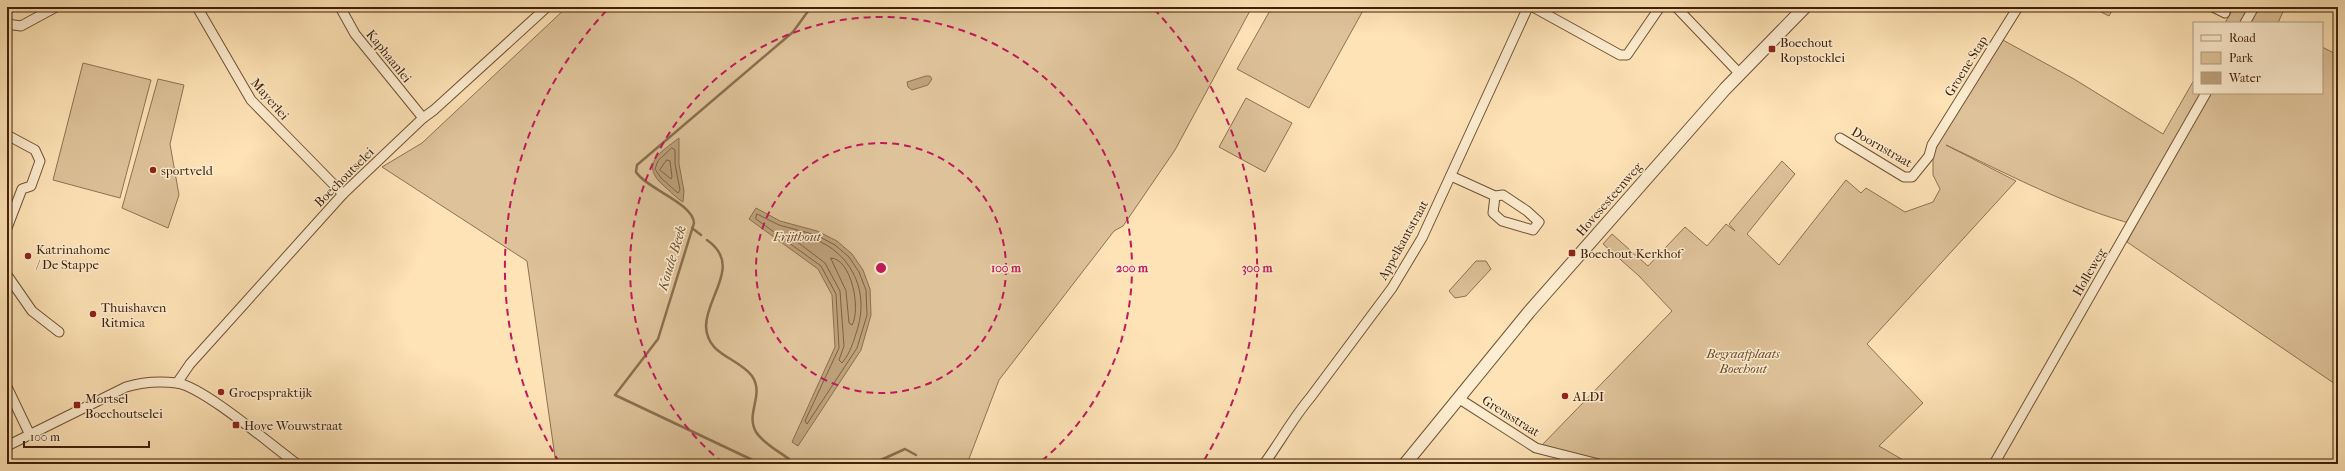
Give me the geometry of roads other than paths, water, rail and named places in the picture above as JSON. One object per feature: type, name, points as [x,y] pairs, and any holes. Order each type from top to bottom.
[{"type":"street","points":[[7,24],[21,26],[56,7]]},
{"type":"street","name":"Mayerlei","points":[[197,7],[251,100],[343,194]]},
{"type":"street","name":"Kaphaanlei","points":[[340,7],[354,34],[423,118]]},
{"type":"street","name":"Boechoutselei","points":[[178,383],[190,364],[343,194],[423,118],[434,110],[547,7]]},
{"type":"street","name":"Appelkantstraat","points":[[1264,464],[1292,425],[1295,415],[1310,398],[1392,288],[1422,238],[1528,7]]},
{"type":"street","points":[[1533,7],[1620,55],[1627,55],[1660,7]]},
{"type":"street","points":[[1676,7],[1740,74]]},
{"type":"street","name":"Hovesesteenweg","points":[[1405,464],[1529,312],[1740,74],[1805,7]]},
{"type":"street","name":"Groene Stap","points":[[1936,138],[2018,7]]},
{"type":"street","points":[[2213,7],[2225,13]]},
{"type":"street","points":[[2246,22],[2254,7]]},
{"type":"street","name":"Holleweg","points":[[1994,464],[2205,94]]},
{"type":"street","points":[[7,135],[35,150],[40,161],[31,186],[22,189],[7,228]]},
{"type":"street","name":"Doornstraat","points":[[1840,138],[1904,177],[1910,178],[1928,156],[1936,138]]},
{"type":"street","points":[[1451,176],[1495,196],[1503,195],[1527,210],[1539,222],[1533,230],[1502,221],[1493,213],[1495,196]]},
{"type":"street","points":[[7,275],[32,311],[59,332]]},
{"type":"street","points":[[7,446],[126,387],[142,382],[178,383],[210,399],[297,464]]},
{"type":"street","points":[[7,387],[30,435]]},
{"type":"street","name":"Grensstraat","points":[[1458,398],[1536,448],[1599,464]]},
{"type":"water","points":[[930,76],[932,79],[928,85],[912,90],[908,87],[907,82]]},
{"type":"water","points":[[679,138],[679,164],[684,191],[683,202],[664,186],[653,171],[655,159]]},
{"type":"water","points":[[756,208],[780,221],[817,231],[837,241],[852,254],[863,270],[870,289],[871,315],[861,350],[798,446],[792,442],[835,347],[832,295],[818,269],[749,219]]},
{"type":"waterway","name":"Koude Beek","points":[[761,464],[615,395],[658,339],[694,223],[692,216],[686,209],[650,184],[636,172],[637,165],[793,32],[811,7]]},
{"type":"waterway","points":[[692,228],[701,235]]},
{"type":"waterway","points":[[707,240],[717,250],[722,260],[723,270],[708,315],[706,326],[708,336],[717,350],[739,364],[752,376],[757,390],[753,411],[753,425],[759,436],[789,459],[788,463]]},
{"type":"waterway","points":[[872,464],[905,449],[916,455]]},
{"type":"place","name":"Boechout Ropstocklei","points":[[1772,49]]},
{"type":"place","name":"sportveld","points":[[153,170]]},
{"type":"place","name":"Boechout Kerkhof","points":[[1572,253]]},
{"type":"place","name":"Katrinahome / De Stappe","points":[[28,256]]},
{"type":"place","name":"Thuishaven Ritmica","points":[[93,314]]},
{"type":"place","name":"Groepspraktijk","points":[[221,392]]},
{"type":"place","name":"ALDI","points":[[1565,396]]},
{"type":"place","name":"Mortsel Boechoutselei","points":[[77,405]]},
{"type":"place","name":"Hove Wouwstraat","points":[[236,425]]},
{"type":"park label","name":"Frijthout","points":[[797,236]]},
{"type":"park label","name":"Begraafplaats Boechout","points":[[1743,360]]}]
